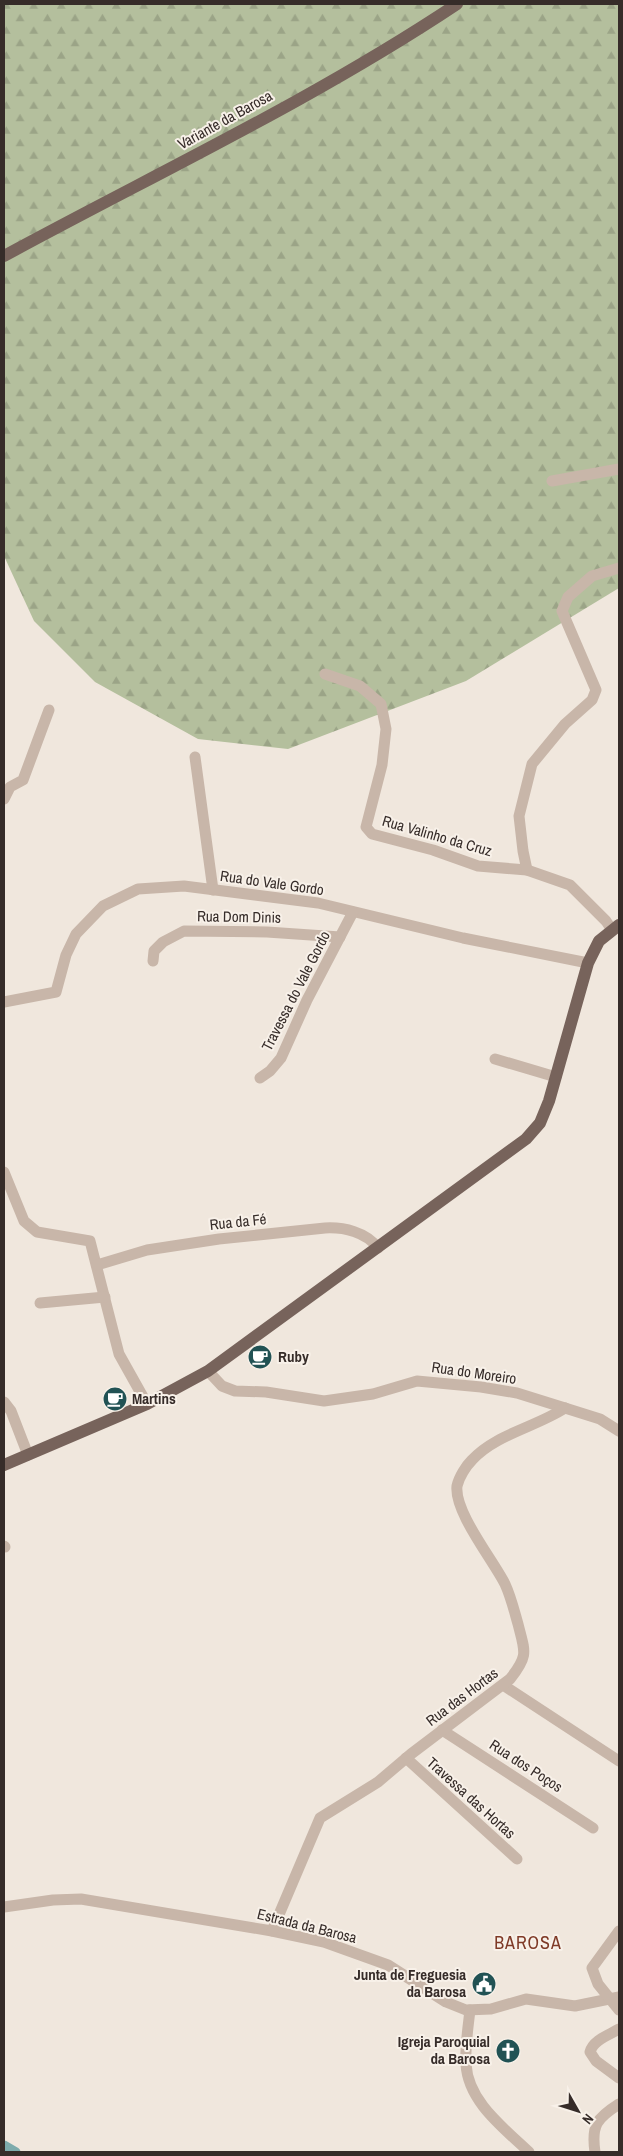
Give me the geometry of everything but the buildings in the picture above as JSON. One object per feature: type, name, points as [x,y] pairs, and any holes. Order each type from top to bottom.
[{"type":"main road","name":"Variante da Barosa","points":[[4,256],[242,130],[350,69],[457,4]]},
{"type":"main road","points":[[4,1465],[147,1404],[208,1370],[526,1139],[543,1117],[588,963],[599,941],[616,927]]},
{"type":"street","points":[[552,481],[619,469]]},
{"type":"street","points":[[527,870],[519,816],[532,764],[565,724],[592,700],[596,690],[562,611],[568,597],[592,576],[619,568]]},
{"type":"street","name":"Rua Valinho da Cruz","points":[[324,674],[360,686],[381,704],[386,730],[382,766],[366,827],[372,834],[433,850],[478,866],[527,870],[570,885],[606,921],[616,927]]},
{"type":"street","points":[[4,799],[10,787],[24,780],[49,710]]},
{"type":"street","points":[[195,756],[213,890]]},
{"type":"street","name":"Rua do Vale Gordo","points":[[4,1002],[56,992],[66,955],[76,934],[103,906],[138,889],[184,886],[318,904],[463,938],[588,963]]},
{"type":"street","name":"Travessa do Vale Gordo","points":[[260,1078],[270,1071],[281,1058],[307,1000],[354,912]]},
{"type":"street","name":"Rua Dom Dinis","points":[[153,961],[154,951],[163,942],[184,931],[267,932],[340,937]]},
{"type":"street","points":[[495,1059],[556,1077]]},
{"type":"street","points":[[4,1172],[24,1221],[37,1232],[90,1241],[119,1354],[147,1404]]},
{"type":"street","name":"Rua da Fé","points":[[97,1265],[147,1250],[219,1239],[333,1227],[340,1227],[367,1237],[378,1248]]},
{"type":"street","points":[[40,1304],[105,1297]]},
{"type":"street","name":"Rua do Moreiro","points":[[208,1370],[222,1386],[235,1391],[280,1394],[324,1401],[373,1394],[417,1381],[490,1388],[518,1394],[600,1419],[619,1430]]},
{"type":"street","points":[[4,1402],[8,1404],[28,1455]]},
{"type":"street","name":"Rua das Hortas","points":[[272,1931],[320,1818],[378,1782],[442,1730],[503,1685],[522,1664],[525,1652],[513,1605],[505,1584],[473,1531],[462,1508],[457,1486],[460,1476],[473,1459],[488,1447],[548,1419],[565,1408]]},
{"type":"street","points":[[503,1685],[619,1761]]},
{"type":"street","name":"Rua dos Poços","points":[[442,1730],[593,1828]]},
{"type":"street","name":"Travessa das Hortas","points":[[406,1758],[517,1859]]},
{"type":"street","name":"Estrada da Barosa","points":[[4,1907],[53,1900],[81,1899],[272,1931],[324,1942],[388,1965],[446,2002],[459,2008],[470,2010],[491,2009],[526,1999],[575,2006],[615,1998]]},
{"type":"street","points":[[619,1931],[592,1968],[598,1984],[615,1998],[619,2010]]},
{"type":"street","points":[[470,2010],[466,2065],[472,2086],[481,2104],[529,2152]]},
{"type":"street","points":[[619,2029],[597,2042],[590,2052],[596,2061],[619,2078]]},
{"type":"street","points":[[595,2152],[594,2128],[599,2118],[619,2104]]},
{"type":"green space","points":[[4,4],[619,4],[619,588],[466,681],[288,749],[198,739],[95,682],[34,621],[4,556]]},
{"type":"waterway","points":[[4,2145],[16,2152]]},
{"type":"place","name":"Ruby","points":[[260,1357]]},
{"type":"place","name":"Martins","points":[[115,1399]]},
{"type":"place","name":"Junta de Freguesia da Barosa","points":[[484,1984]]},
{"type":"place","name":"Igreja Paroquial da Barosa","points":[[508,2051]]},
{"type":"district","name":"BAROSA","points":[[528,1943]]}]
